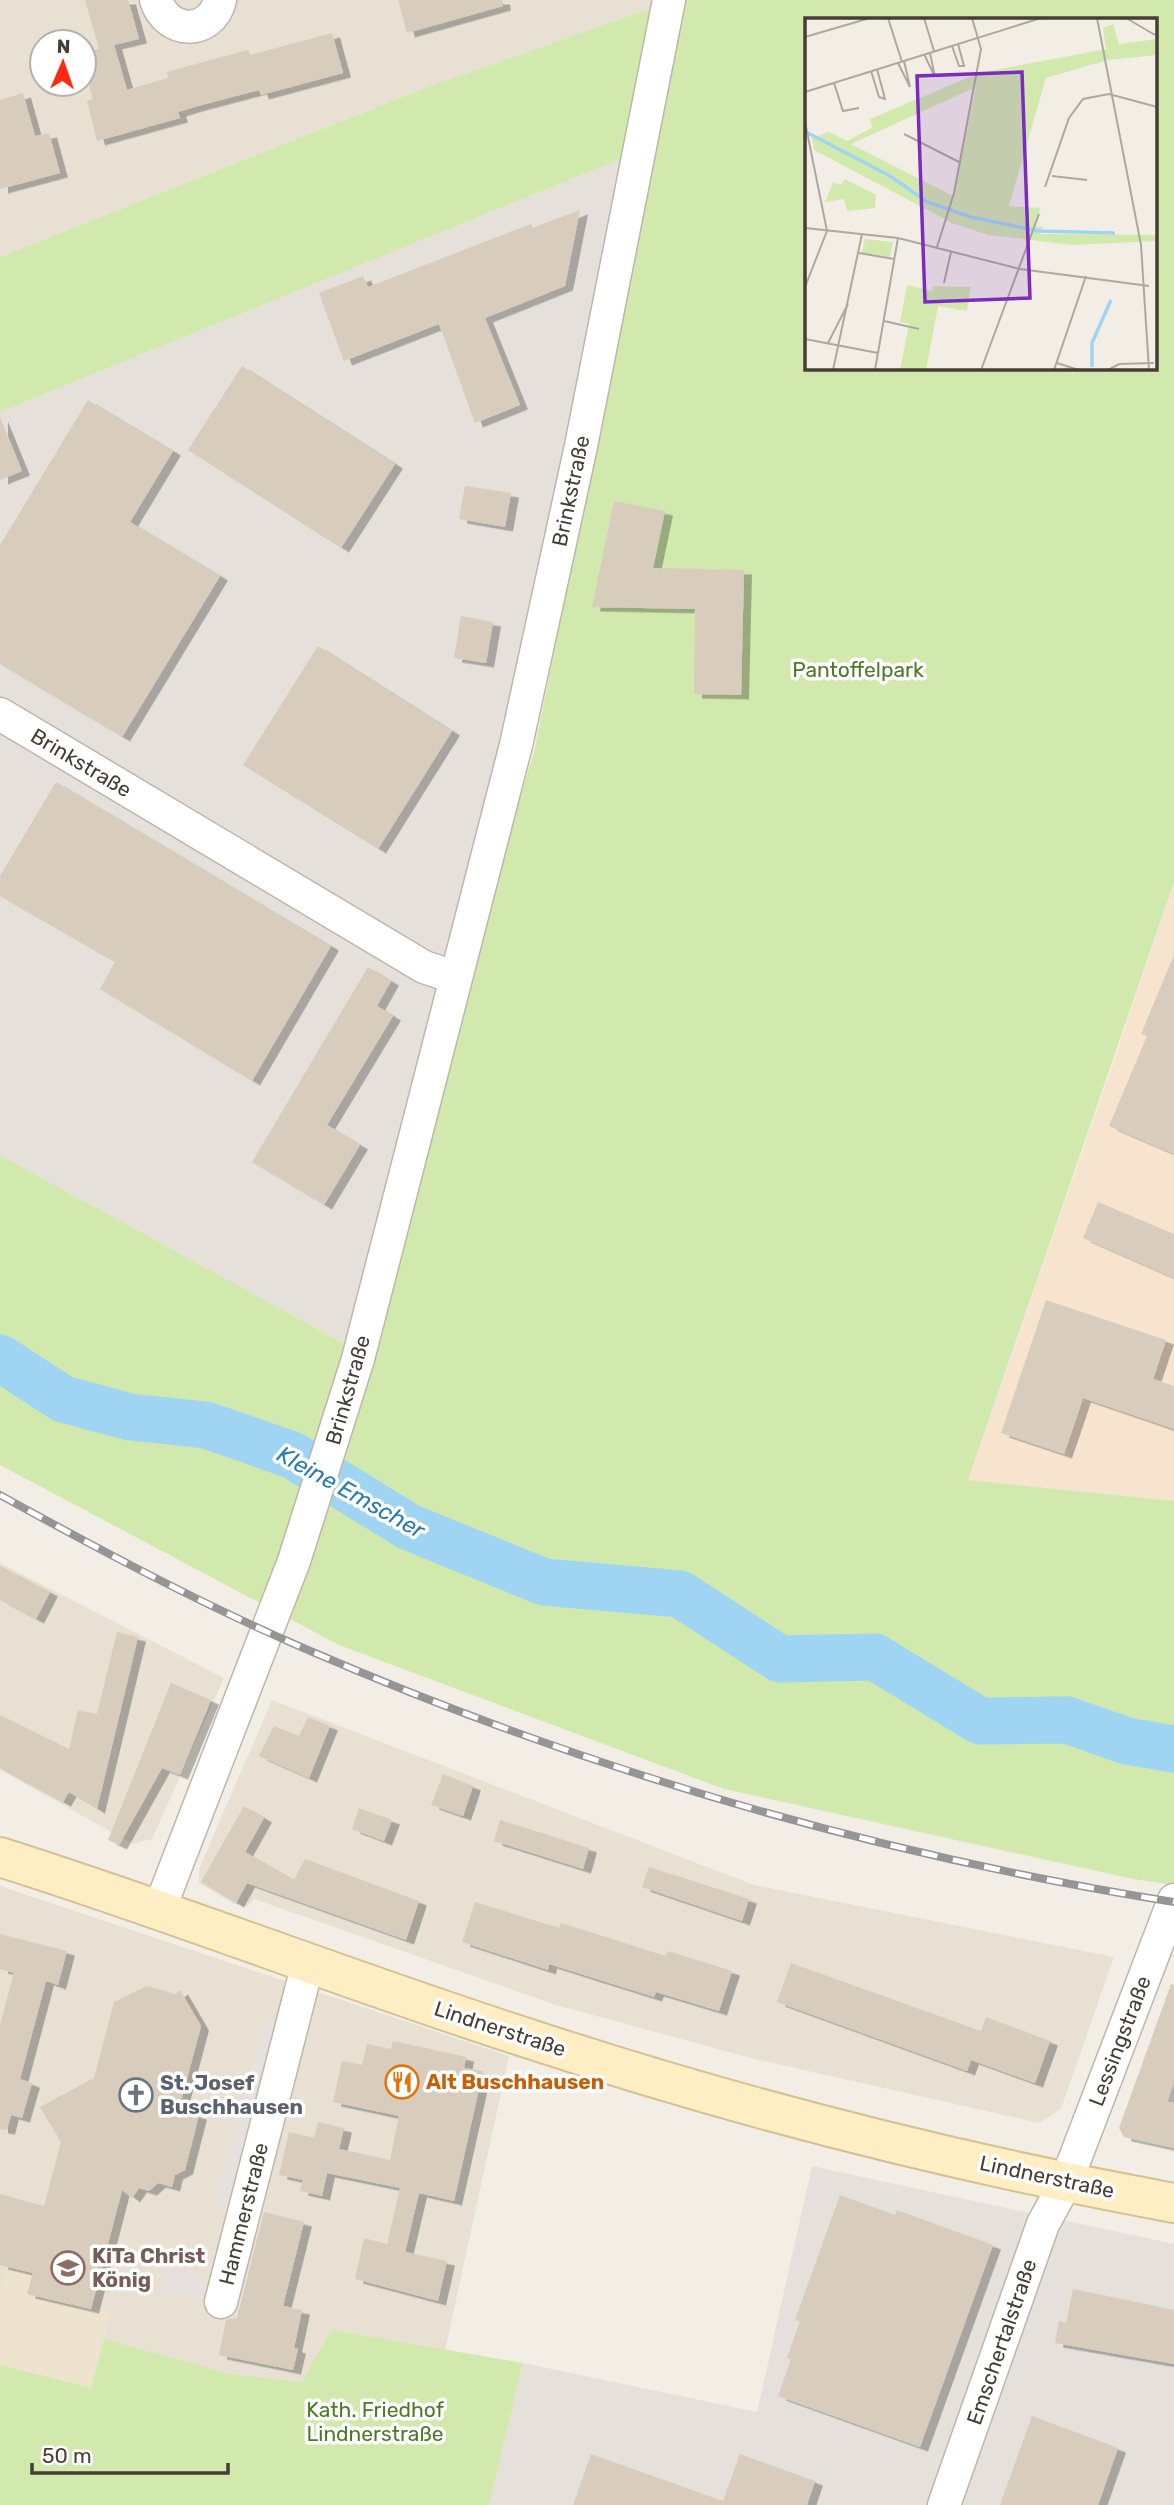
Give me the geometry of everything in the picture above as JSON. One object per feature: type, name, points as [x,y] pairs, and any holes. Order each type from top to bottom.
[{"type":"street","points":[[156,0],[161,16],[171,24],[183,27],[206,22],[218,9],[220,0]]},
{"type":"street","name":"Brinkstraße","points":[[159,1910],[295,1561],[361,1349],[454,977],[519,732],[581,446],[669,0]]},
{"type":"street","name":"Brinkstraße","points":[[0,714],[424,967],[454,977]]},
{"type":"street","name":"Lindnerstraße","points":[[0,1857],[530,2040],[645,2075],[855,2133],[1066,2182],[1174,2203]]},
{"type":"street","name":"Lessingstraße","points":[[1066,2182],[1174,1900]]},
{"type":"street","name":"Hammerstraße","points":[[221,2302],[308,1963]]},
{"type":"street","name":"Emschertalstraße","points":[[944,2505],[1043,2224],[1066,2182]]},
{"type":"shaded area","points":[[0,0],[675,0],[433,85],[0,257]]},
{"type":"shaded area","points":[[642,147],[629,213],[354,1349],[0,1155],[0,412],[618,160]]},
{"type":"shaded area","points":[[1174,882],[1174,1501],[968,1480],[1111,1070]]},
{"type":"shaded area","points":[[0,1563],[224,1678],[152,1839],[133,1844],[0,1770]]},
{"type":"shaded area","points":[[272,1700],[754,1885],[1114,1957],[1061,2109],[1039,2123],[751,2058],[556,2005],[254,1899],[247,1907],[234,1904],[199,1883],[199,1869]]},
{"type":"shaded area","points":[[0,1886],[509,2056],[445,2351],[331,2330],[303,2382],[231,2374],[104,2339],[91,2388],[0,2365]]},
{"type":"shaded area","points":[[265,2020],[284,2025],[236,2200],[215,2205]]},
{"type":"shaded area","points":[[812,2166],[1174,2244],[1174,2505],[489,2505],[523,2363],[757,2412]]},
{"type":"shaded area","points":[[50,2212],[112,2228],[91,2309],[110,2314],[91,2388],[0,2365],[0,2293],[14,2240]]},
{"type":"shaded area","points":[[168,2269],[206,2279],[200,2300],[162,2289]]},
{"type":"green space","name":"Pantoffelpark","points":[[675,0],[1174,0],[1174,882],[968,1480],[1174,1501],[1174,1885],[1133,1879],[724,1789],[339,1645],[0,1465],[0,1155],[354,1349],[534,752],[647,192],[653,142],[618,160],[0,412],[0,257],[433,85]]},
{"type":"green space","name":"Kath. Friedhof Lindnerstraße","points":[[331,2330],[523,2363],[489,2505],[0,2505],[0,2365],[91,2388],[104,2339],[231,2374],[302,2382]]},
{"type":"building","points":[[85,0],[128,0],[139,39],[114,45],[127,90],[168,78],[167,72],[248,50],[250,55],[332,33],[343,73],[261,95],[259,90],[198,106],[178,112],[180,118],[97,141],[87,101],[98,98],[98,28],[93,28]]},
{"type":"building","points":[[398,0],[502,0],[503,6],[407,33]]},
{"type":"building","points":[[23,93],[35,136],[49,133],[60,173],[0,189],[0,100]]},
{"type":"building","points":[[580,210],[565,286],[485,318],[520,405],[475,423],[439,324],[344,361],[319,293],[363,276],[368,287],[531,224],[532,228]]},
{"type":"building","points":[[242,366],[395,464],[341,548],[188,450]]},
{"type":"building","points":[[88,400],[173,451],[130,522],[220,576],[122,737],[0,664],[0,545]]},
{"type":"building","points":[[0,417],[22,471],[0,480]]},
{"type":"building","points":[[465,486],[511,493],[505,527],[459,519]]},
{"type":"building","points":[[614,501],[665,511],[653,568],[744,570],[741,695],[694,694],[695,609],[592,607]]},
{"type":"building","points":[[461,616],[493,622],[486,663],[454,658]]},
{"type":"building","points":[[318,646],[452,731],[378,849],[243,765]]},
{"type":"building","points":[[56,782],[331,946],[252,1081],[100,989],[115,962],[0,896],[0,876]]},
{"type":"building","points":[[1174,955],[1174,1154],[1109,1126],[1147,1036],[1141,1034]]},
{"type":"building","points":[[368,967],[391,981],[377,1006],[393,1016],[327,1125],[360,1145],[324,1205],[252,1162]]},
{"type":"building","points":[[1098,1202],[1174,1234],[1174,1278],[1083,1238]]},
{"type":"building","points":[[1046,1300],[1166,1340],[1153,1379],[1174,1386],[1174,1429],[1083,1398],[1064,1454],[1001,1433]]},
{"type":"building","points":[[0,1566],[50,1592],[36,1619],[0,1600]]},
{"type":"building","points":[[117,1632],[138,1637],[97,1809],[69,1792],[63,1802],[0,1768],[0,1715],[69,1749],[78,1710],[97,1714]]},
{"type":"building","points":[[171,1683],[211,1700],[180,1775],[162,1768],[119,1845],[108,1840]]},
{"type":"building","points":[[308,1717],[330,1726],[309,1778],[259,1756],[274,1726],[299,1736]]},
{"type":"building","points":[[443,1774],[473,1786],[463,1816],[431,1805]]},
{"type":"building","points":[[244,1806],[264,1818],[245,1852],[294,1880],[305,1859],[419,1901],[406,1940],[247,1883],[236,1903],[201,1882]]},
{"type":"building","points":[[359,1808],[392,1820],[384,1841],[352,1829]]},
{"type":"building","points":[[500,1820],[589,1848],[583,1869],[494,1841]]},
{"type":"building","points":[[649,1867],[749,1899],[742,1921],[642,1887]]},
{"type":"building","points":[[475,1902],[559,1928],[561,1923],[666,1956],[668,1951],[732,1971],[719,2011],[656,1992],[654,1997],[549,1964],[548,1970],[462,1942]]},
{"type":"building","points":[[0,1934],[67,1951],[58,1985],[46,1981],[20,2079],[32,2083],[22,2118],[11,2115],[7,2130],[0,2129],[0,2025],[14,1973],[0,1969]]},
{"type":"building","points":[[791,1963],[981,2031],[986,2017],[1050,2041],[1035,2083],[971,2060],[967,2071],[777,2002]]},
{"type":"building","points":[[1171,1984],[1174,1985],[1174,2082],[1167,2102],[1174,2103],[1174,2148],[1124,2137],[1119,2128]]},
{"type":"building","points":[[147,1986],[175,1994],[180,1990],[201,2026],[179,2109],[199,2115],[185,2170],[175,2175],[172,2187],[158,2183],[149,2191],[139,2188],[132,2198],[122,2190],[91,2309],[27,2294],[33,2273],[0,2265],[0,2194],[44,2206],[61,2142],[40,2107],[94,2078],[114,2002]]},
{"type":"building","points":[[393,2041],[466,2057],[464,2068],[483,2071],[454,2201],[419,2193],[406,2248],[406,2252],[447,2261],[438,2301],[355,2279],[364,2238],[387,2244],[400,2188],[327,2173],[322,2196],[300,2191],[303,2180],[279,2175],[289,2132],[314,2138],[318,2122],[344,2128],[339,2149],[390,2160],[399,2116],[333,2102],[342,2061],[362,2065],[367,2044],[391,2049]]},
{"type":"building","points":[[840,2195],[895,2215],[897,2210],[993,2245],[920,2447],[778,2396],[800,2321],[795,2320]]},
{"type":"building","points":[[264,2212],[304,2222],[283,2306],[302,2310],[294,2348],[298,2349],[293,2370],[219,2355],[226,2320],[237,2318]]},
{"type":"building","points":[[1073,2289],[1174,2310],[1174,2364],[1055,2343],[1059,2321],[1066,2323]]},
{"type":"building","points":[[1032,2416],[1118,2448],[1098,2505],[1000,2505]]},
{"type":"building","points":[[591,2454],[723,2501],[740,2454],[815,2481],[807,2505],[573,2505]]},
{"type":"waterway","name":"Kleine Emscher","points":[[0,1358],[63,1399],[130,1417],[206,1425],[292,1455],[409,1527],[544,1582],[680,1594],[780,1659],[875,1657],[980,1721],[1067,1720],[1127,1741],[1174,1749]]},
{"type":"railway","points":[[0,1495],[152,1576],[269,1633],[412,1693],[518,1733],[625,1770],[842,1833],[952,1860],[1174,1902]]},
{"type":"place","name":"Alt Buschhausen","points":[[402,2082]]},
{"type":"place","name":"St. Josef Buschhausen","points":[[136,2095]]},
{"type":"place","name":"KiTa Christ König","points":[[68,2268]]}]
